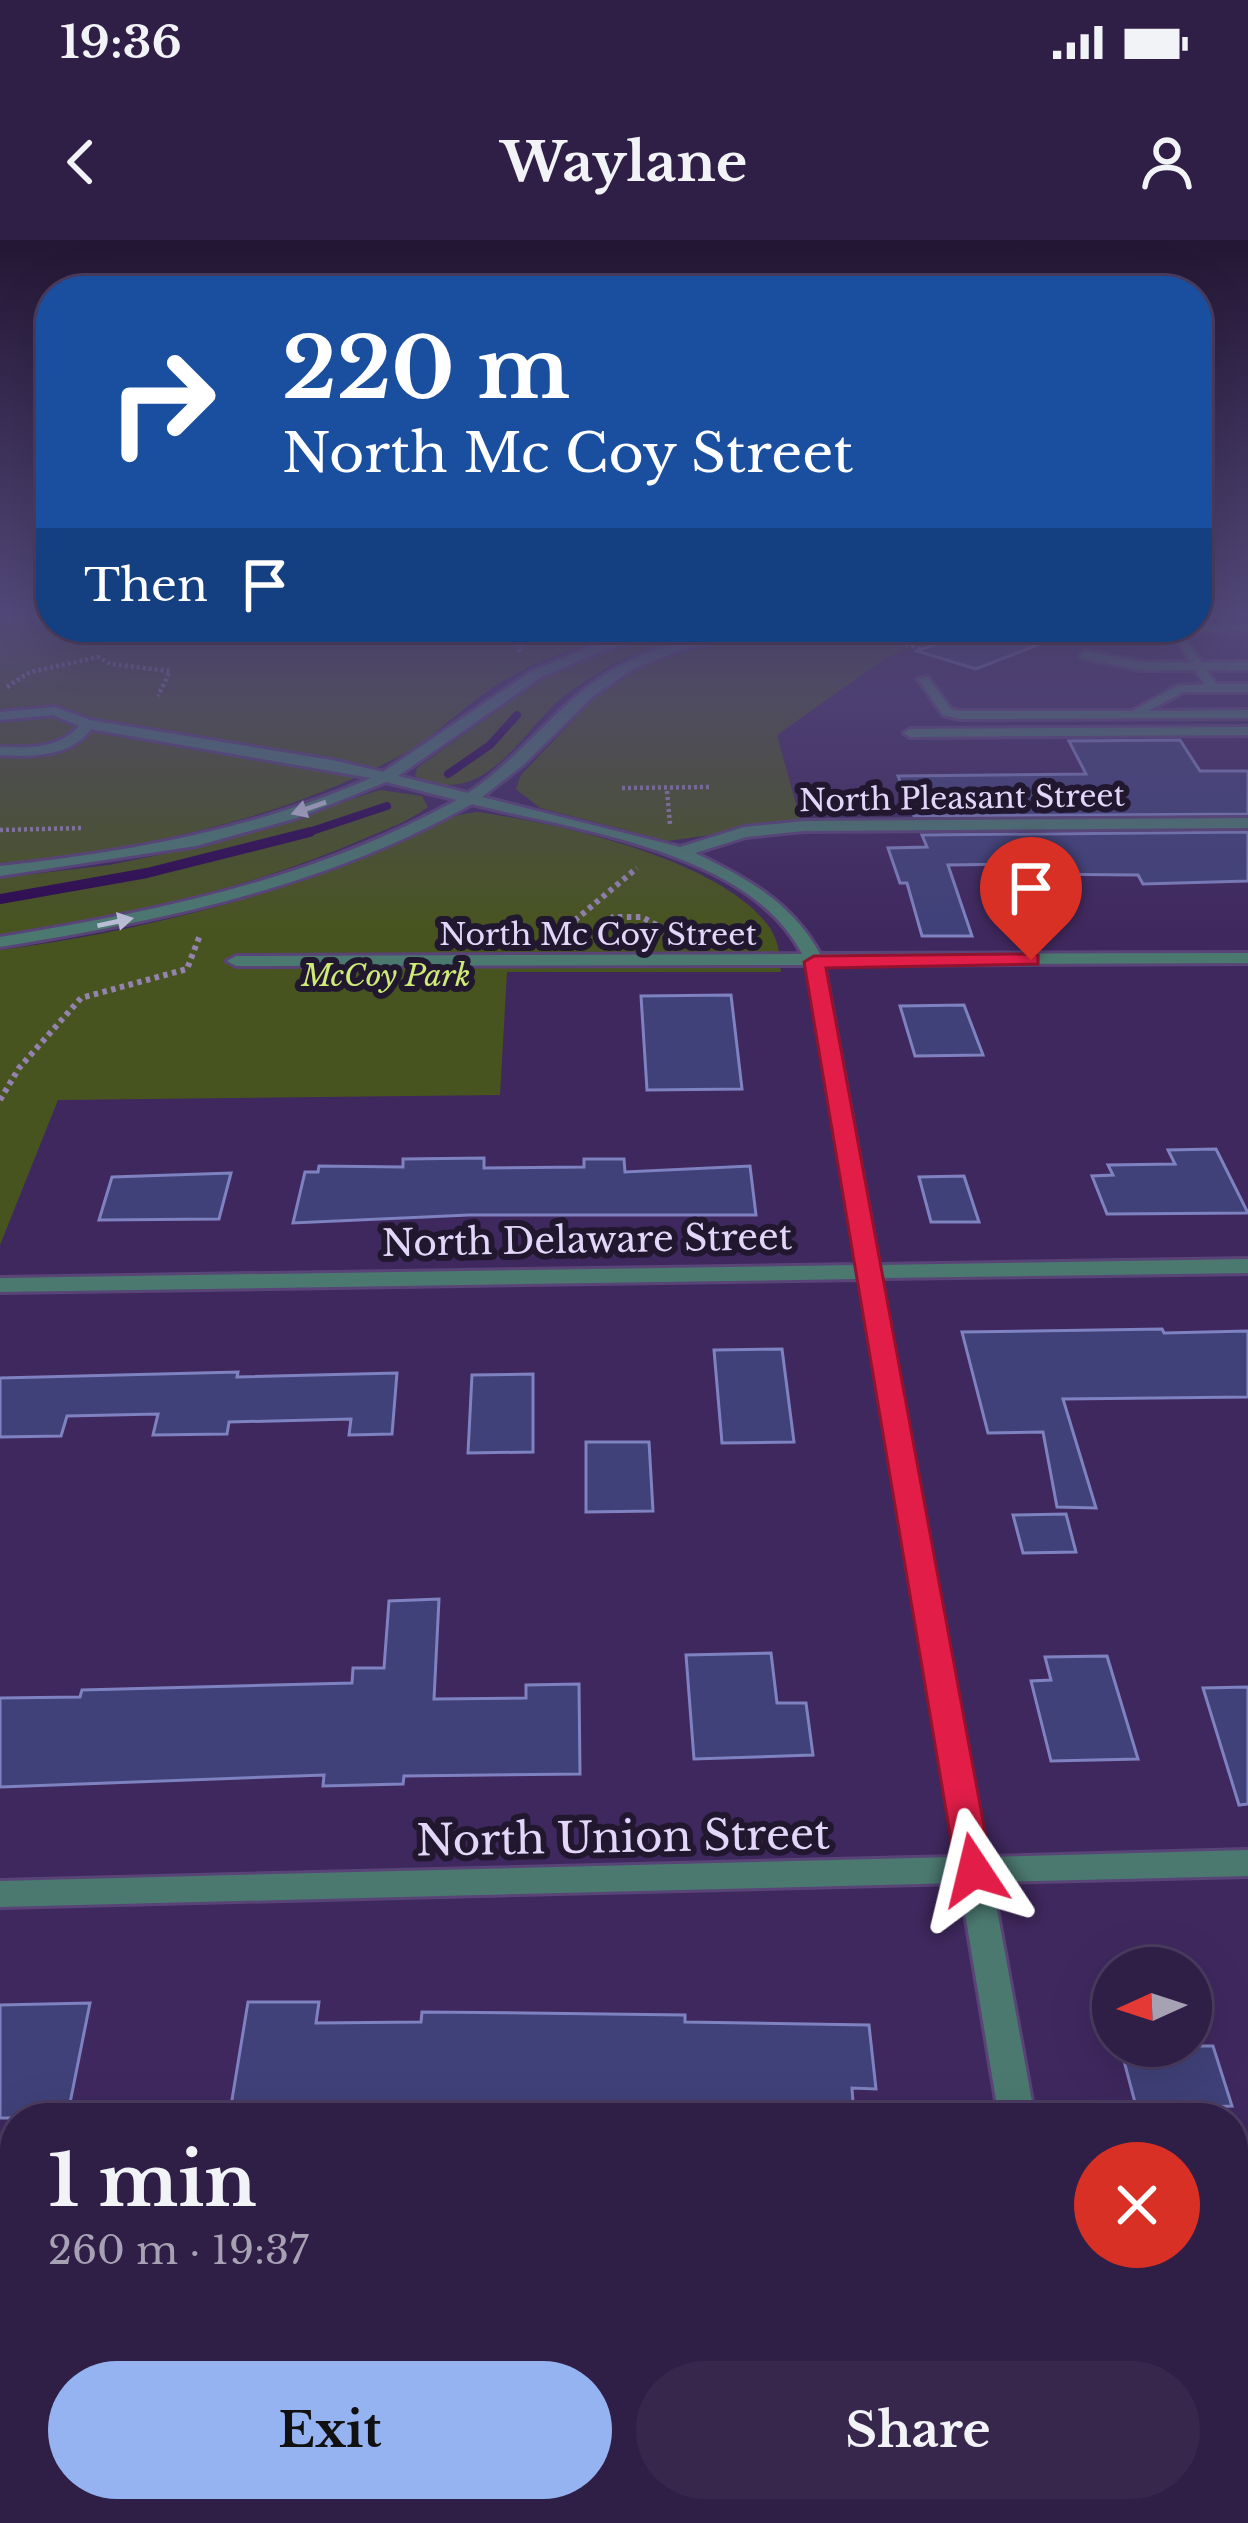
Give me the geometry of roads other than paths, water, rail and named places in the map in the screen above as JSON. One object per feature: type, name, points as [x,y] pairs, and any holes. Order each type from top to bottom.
[{"type":"street","points":[[73,719],[385,777],[676,845],[748,885],[799,931],[814,962],[1014,2103]]},
{"type":"street","points":[[0,871],[173,846],[286,816],[385,777],[437,748],[474,719]]},
{"type":"street","points":[[0,942],[178,909],[274,883],[412,830],[471,798],[526,759],[563,719]]},
{"type":"street","points":[[0,751],[31,751],[66,743],[79,737],[86,724]]},
{"type":"street","name":"North Pleasant Street","points":[[676,845],[790,826],[1248,823]]},
{"type":"street","name":"North Mc Coy Street","points":[[236,961],[1248,958]]},
{"type":"street","name":"North Delaware Street","points":[[0,1285],[1248,1267]]},
{"type":"street","name":"North Union Street","points":[[0,1894],[1248,1863]]},
{"type":"lane","points":[[910,733],[1248,730]]},
{"type":"waterway","points":[[448,774],[490,745],[514,719]]},
{"type":"waterway","points":[[306,833],[387,806]]},
{"type":"waterway","points":[[306,833],[310,832]]},
{"type":"waterway","points":[[0,899],[147,873],[306,833]]},
{"type":"waterway","points":[[300,835],[306,833]]},
{"type":"park label","name":"McCoy Park","points":[[386,975]]}]
